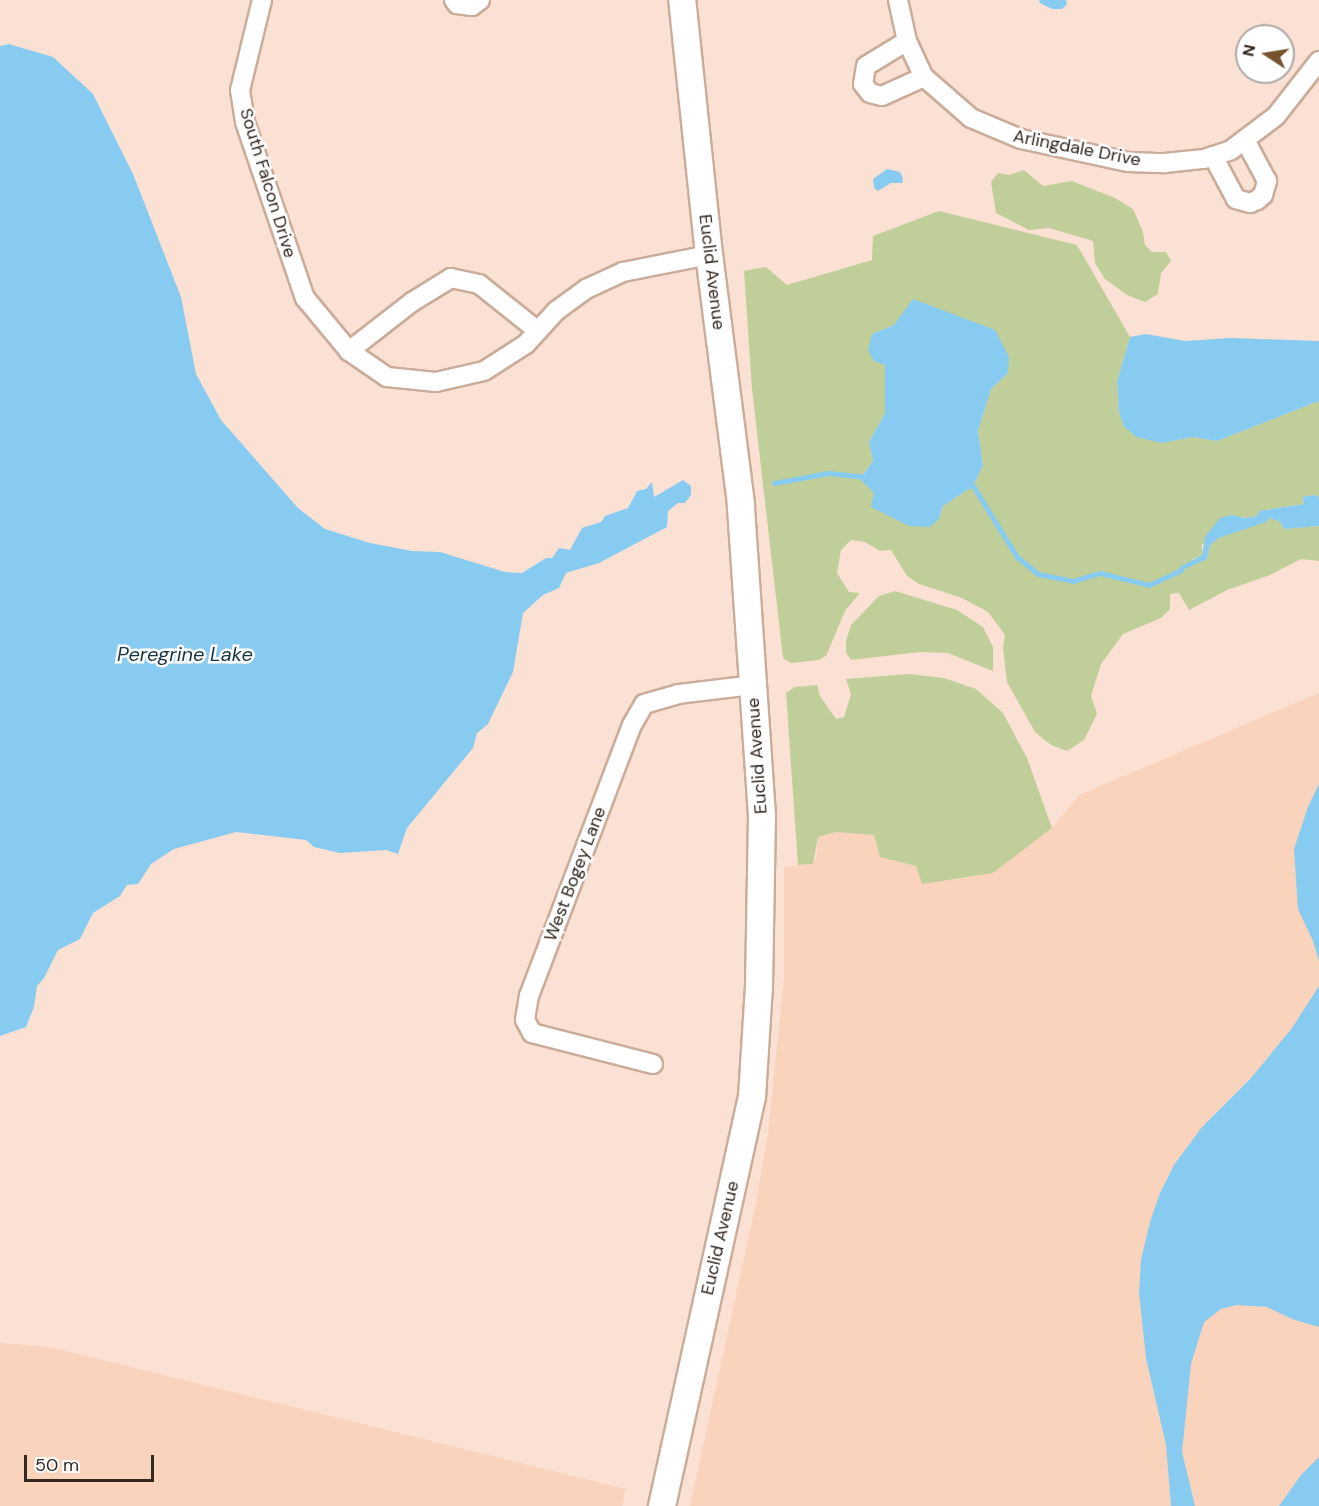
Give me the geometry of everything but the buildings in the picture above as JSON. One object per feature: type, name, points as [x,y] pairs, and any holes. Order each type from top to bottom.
[{"type":"main road","name":"Euclid Avenue","points":[[662,1506],[752,1097],[759,987],[762,816],[741,504],[709,255],[681,0]]},
{"type":"street","name":"South Falcon Drive","points":[[262,0],[240,90],[245,122],[305,298],[349,351],[387,377],[436,382],[484,371],[526,344],[556,311],[586,289],[623,272],[709,255]]},
{"type":"street","points":[[454,0],[457,4],[472,6],[480,0]]},
{"type":"street","points":[[898,0],[907,41],[924,77],[882,96],[870,93],[863,84],[866,66],[907,41]]},
{"type":"street","name":"Arlingdale Drive","points":[[924,77],[971,118],[1021,139],[1128,162],[1165,163],[1213,156],[1231,150],[1276,116],[1319,61]]},
{"type":"street","points":[[1213,156],[1236,199],[1250,203],[1257,200],[1263,195],[1267,181],[1245,140]]},
{"type":"street","points":[[349,351],[412,302],[451,278],[479,284],[538,331]]},
{"type":"street","name":"West Bogey Lane","points":[[653,1064],[532,1033],[525,1020],[529,996],[632,725],[644,704],[678,694],[753,685]]},
{"type":"shaded area","points":[[1319,693],[1319,1506],[690,1506],[755,1208],[768,1133],[784,978],[784,867],[813,864],[817,854],[818,837],[836,832],[874,835],[880,857],[916,866],[993,873],[1052,828],[1079,795]]},
{"type":"shaded area","points":[[0,1343],[50,1347],[626,1489],[622,1506],[0,1506]]},
{"type":"green space","points":[[1024,170],[1043,186],[1072,181],[1115,198],[1133,209],[1143,232],[1145,245],[1152,252],[1166,252],[1171,261],[1161,273],[1158,294],[1145,302],[1127,295],[1105,279],[1095,263],[1093,241],[1049,228],[1029,230],[996,213],[991,182],[998,173],[1009,175]]},
{"type":"green space","points":[[939,211],[1077,245],[1130,337],[1117,382],[1119,412],[1162,443],[1193,437],[1217,441],[1319,401],[1319,497],[1314,495],[1302,498],[1304,504],[1259,511],[1257,516],[1245,518],[1232,515],[1202,545],[1202,555],[1191,560],[1207,559],[1210,545],[1219,538],[1270,518],[1280,522],[1284,529],[1319,526],[1319,561],[1301,559],[1270,575],[1227,590],[1189,610],[1179,593],[1170,594],[1170,609],[1161,618],[1123,634],[1101,664],[1091,696],[1097,714],[1084,740],[1067,751],[1051,745],[1035,732],[1007,682],[1003,648],[1005,635],[988,612],[962,598],[919,584],[907,576],[891,550],[880,551],[865,542],[851,540],[841,550],[837,573],[849,592],[860,593],[845,611],[826,656],[819,660],[791,663],[783,658],[752,389],[744,271],[766,267],[787,285],[872,260],[873,236]],"holes":[[[894,325],[1008,373],[991,389],[978,431],[983,466],[973,486],[943,506],[939,519],[860,478],[873,461],[869,442],[885,413],[885,364],[874,361],[872,334]]]},
{"type":"green space","points":[[895,591],[957,610],[983,627],[993,647],[993,671],[948,653],[920,652],[851,660],[846,653],[846,641],[851,625],[879,596]]},
{"type":"green space","points":[[909,674],[944,678],[976,689],[1003,713],[1027,758],[1052,828],[993,873],[922,884],[916,866],[880,857],[874,835],[836,832],[818,837],[813,864],[798,865],[786,693],[795,687],[817,685],[820,696],[836,719],[844,717],[851,694],[846,679]]},
{"type":"water","points":[[1039,0],[1066,0],[1067,4],[1062,9],[1052,9],[1040,3]]},
{"type":"water","name":"Peregrine Lake","points":[[9,44],[53,57],[93,94],[133,174],[181,297],[196,374],[221,420],[298,508],[325,529],[370,543],[412,551],[440,552],[505,572],[522,573],[546,558],[552,558],[559,548],[570,550],[582,528],[601,522],[605,516],[628,508],[637,491],[646,489],[652,482],[654,497],[683,480],[691,486],[691,495],[685,503],[678,503],[668,511],[667,527],[599,563],[566,573],[559,588],[543,595],[523,613],[513,672],[488,724],[477,733],[473,748],[407,828],[398,854],[386,850],[340,853],[314,847],[306,840],[236,832],[174,849],[151,864],[138,884],[127,885],[120,896],[93,913],[80,939],[58,950],[44,978],[37,986],[34,1007],[26,1027],[0,1036],[0,46]]},
{"type":"water","points":[[887,169],[900,172],[903,178],[902,183],[891,183],[878,191],[874,188],[873,179]]},
{"type":"water","points":[[913,299],[995,330],[1009,357],[1008,373],[991,389],[978,431],[983,466],[973,486],[943,506],[939,519],[930,527],[909,526],[871,507],[874,493],[860,479],[873,461],[869,442],[885,413],[885,365],[874,361],[868,350],[872,334],[894,325]]},
{"type":"water","points":[[1146,334],[1185,341],[1231,338],[1319,341],[1319,401],[1217,441],[1193,437],[1162,443],[1136,437],[1124,426],[1119,412],[1117,382],[1130,337]]},
{"type":"water","points":[[1314,495],[1319,497],[1319,526],[1284,529],[1280,522],[1270,518],[1266,522],[1219,538],[1210,545],[1207,559],[1176,573],[1180,567],[1202,555],[1205,537],[1220,518],[1232,515],[1245,518],[1257,516],[1259,511],[1304,504],[1302,497]]},
{"type":"water","points":[[1319,784],[1319,961],[1313,941],[1298,909],[1294,849],[1308,807]]},
{"type":"water","points":[[1319,986],[1319,1327],[1292,1319],[1267,1307],[1237,1305],[1221,1309],[1204,1322],[1191,1364],[1182,1452],[1195,1506],[1171,1506],[1166,1445],[1146,1358],[1139,1293],[1141,1260],[1150,1222],[1160,1193],[1174,1165],[1202,1127],[1251,1078],[1292,1028]]},
{"type":"water","points":[[1319,1457],[1319,1506],[1279,1506],[1301,1475]]},
{"type":"waterway","points":[[774,483],[828,473],[867,477]]},
{"type":"waterway","points":[[966,486],[973,486],[1017,557],[1038,574],[1073,581],[1100,573],[1149,585],[1181,570]]}]
